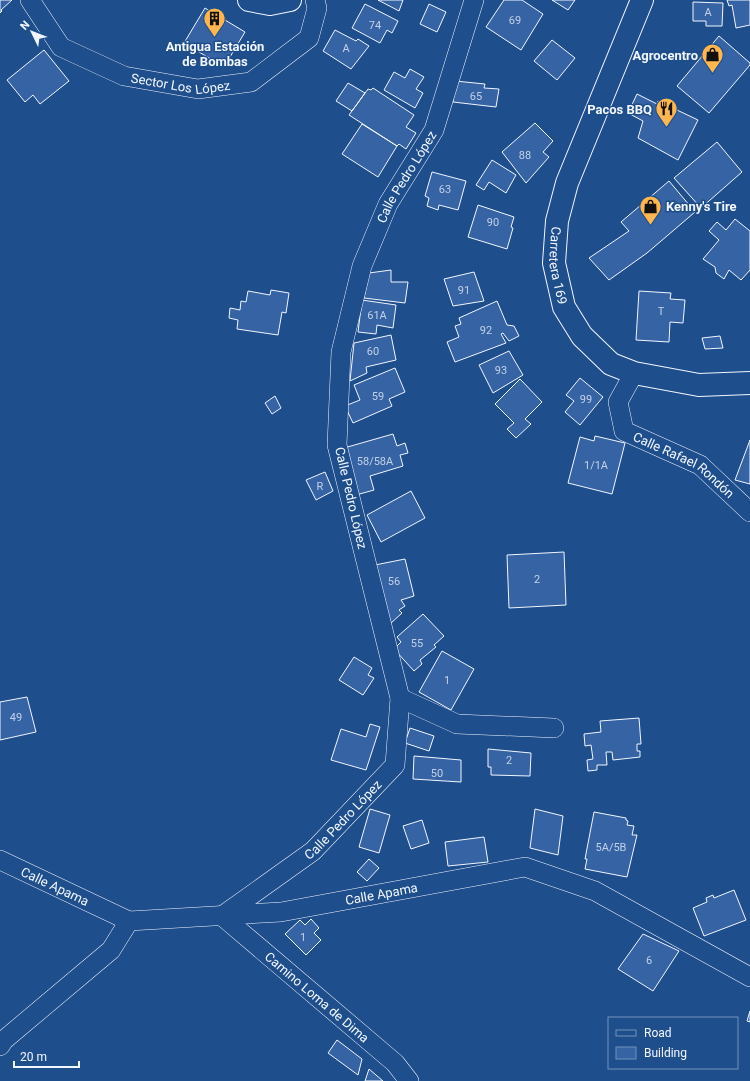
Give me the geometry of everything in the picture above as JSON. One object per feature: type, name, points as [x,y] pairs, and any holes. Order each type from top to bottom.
[{"type":"street","name":"Sector Los López","points":[[30,0],[61,47],[124,76],[198,89],[251,82],[309,38],[317,8],[315,0]]},
{"type":"street","points":[[250,0],[270,4],[290,0]]},
{"type":"street","name":"Calle Pedro López","points":[[222,916],[313,852],[395,765],[400,698],[337,445],[341,352],[362,266],[388,204],[434,130],[474,0]]},
{"type":"street","name":"Carretera 169","points":[[642,0],[567,183],[557,221],[554,263],[564,307],[582,336],[611,364],[634,373],[699,385],[750,383]]},
{"type":"street","name":"Calle Rafael Rondón","points":[[634,373],[618,402],[624,431],[700,465],[750,512]]},
{"type":"street","points":[[400,698],[457,724],[554,728]]},
{"type":"street","name":"Calle Apama","points":[[0,860],[129,921],[281,912],[525,867],[595,891],[750,977]]},
{"type":"street","name":"Camino Loma de Dima","points":[[222,916],[395,1063],[409,1081]]},
{"type":"street","points":[[0,1046],[4,1040],[110,950],[129,921]]},
{"type":"building","points":[[0,0],[12,0],[1,10],[2,11],[0,13]]},
{"type":"building","points":[[378,0],[403,0],[399,11]]},
{"type":"building","points":[[504,0],[522,0],[543,14],[521,50],[486,27]]},
{"type":"building","points":[[552,0],[575,0],[568,10]]},
{"type":"building","points":[[727,0],[750,0],[750,25],[736,28],[732,5],[729,6]]},
{"type":"building","points":[[693,2],[723,3],[722,26],[706,26],[706,21],[693,21]]},
{"type":"building","points":[[365,4],[398,21],[392,33],[387,30],[380,43],[352,28]]},
{"type":"building","points":[[429,4],[446,12],[437,32],[420,24]]},
{"type":"building","name":"Antigua Estación de Bombas","points":[[205,8],[245,32],[224,67],[184,43]]},
{"type":"building","points":[[335,30],[356,41],[358,39],[369,46],[351,69],[323,51]]},
{"type":"building","name":"Agrocentro","points":[[719,36],[750,63],[750,65],[709,113],[677,86]]},
{"type":"building","points":[[552,40],[575,58],[557,80],[534,61]]},
{"type":"building","points":[[44,50],[69,81],[40,104],[33,95],[25,102],[7,80]]},
{"type":"building","points":[[410,69],[424,77],[416,89],[423,93],[415,108],[384,90],[394,72],[405,78]]},
{"type":"building","points":[[455,81],[485,84],[484,88],[499,89],[496,107],[453,102]]},
{"type":"building","points":[[348,83],[365,93],[352,111],[336,101]]},
{"type":"building","points":[[373,88],[414,115],[406,127],[416,133],[406,149],[399,144],[397,146],[349,115],[368,89],[371,90]]},
{"type":"building","name":"Pacos BBQ","points":[[637,94],[657,104],[658,101],[698,120],[678,160],[638,138],[643,121],[628,113]]},
{"type":"building","points":[[535,123],[553,141],[543,152],[549,157],[526,183],[502,152]]},
{"type":"building","points":[[362,124],[397,146],[378,177],[342,154]]},
{"type":"building","points":[[717,142],[742,172],[701,208],[674,178]]},
{"type":"building","points":[[492,160],[516,175],[506,193],[489,182],[484,190],[476,185]]},
{"type":"building","points":[[432,172],[466,181],[458,210],[439,205],[438,210],[427,206],[429,198],[425,196]]},
{"type":"building","name":"Kenny's Tire","points":[[669,181],[695,212],[647,253],[609,280],[589,258],[629,231],[621,222]]},
{"type":"building","points":[[478,205],[514,217],[511,227],[513,228],[507,249],[468,237]]},
{"type":"building","points":[[735,219],[750,231],[750,270],[741,280],[729,270],[724,279],[716,273],[715,267],[703,259],[719,240],[709,231],[717,222],[726,230]]},
{"type":"building","points":[[391,270],[391,282],[408,282],[405,303],[364,298],[369,273]]},
{"type":"building","points":[[474,272],[484,301],[453,306],[444,279]]},
{"type":"building","points":[[271,290],[289,293],[286,313],[282,312],[278,335],[237,329],[238,320],[229,318],[230,308],[240,310],[241,301],[246,302],[248,291],[270,295]]},
{"type":"building","points":[[639,291],[671,293],[670,299],[685,300],[683,323],[670,322],[669,342],[636,340]]},
{"type":"building","points":[[362,300],[396,305],[393,328],[377,325],[376,334],[358,332]]},
{"type":"building","points":[[497,301],[507,325],[514,326],[519,336],[509,341],[503,333],[501,334],[506,343],[455,362],[447,342],[459,337],[455,326],[461,324],[459,318]]},
{"type":"building","points":[[391,335],[396,360],[366,367],[367,373],[350,381],[354,343]]},
{"type":"building","points":[[720,336],[723,348],[705,349],[702,338]]},
{"type":"building","points":[[509,351],[523,375],[493,393],[479,365]]},
{"type":"building","points":[[395,368],[405,392],[389,399],[392,406],[353,423],[345,406],[360,400],[354,385]]},
{"type":"building","points":[[580,378],[603,397],[580,425],[565,412],[574,401],[566,395]]},
{"type":"building","points":[[520,379],[542,402],[525,419],[531,424],[516,438],[507,429],[514,423],[495,404]]},
{"type":"building","points":[[275,396],[281,408],[272,414],[265,403]]},
{"type":"building","points":[[393,434],[397,446],[405,443],[408,453],[400,455],[403,466],[370,476],[374,490],[356,495],[344,448]]},
{"type":"building","points":[[595,436],[625,443],[612,494],[568,483],[580,437],[594,441]]},
{"type":"building","points":[[750,440],[750,484],[735,480]]},
{"type":"building","points":[[325,472],[333,491],[316,500],[306,480]]},
{"type":"building","points":[[411,491],[425,518],[381,542],[367,515]]},
{"type":"building","points":[[564,552],[566,605],[509,608],[507,555]]},
{"type":"building","points":[[405,559],[414,596],[401,600],[405,606],[399,610],[402,613],[390,624],[375,565]]},
{"type":"building","points":[[423,614],[444,636],[434,645],[436,647],[420,660],[422,664],[414,671],[394,649],[401,642],[397,637]]},
{"type":"building","points":[[442,651],[474,669],[451,710],[419,692]]},
{"type":"building","points":[[354,657],[372,668],[368,675],[374,678],[363,695],[339,680]]},
{"type":"building","points":[[27,697],[36,732],[0,740],[0,702]]},
{"type":"building","points":[[639,718],[641,744],[637,744],[637,751],[640,751],[640,757],[613,760],[612,752],[606,752],[607,765],[597,765],[597,770],[588,771],[587,760],[593,759],[591,745],[585,746],[584,734],[601,732],[600,721]]},
{"type":"building","points":[[370,724],[380,727],[366,770],[331,760],[341,729],[366,737]]},
{"type":"building","points":[[410,728],[434,736],[429,751],[405,743]]},
{"type":"building","points":[[488,749],[531,753],[530,776],[491,775],[491,767],[488,767]]},
{"type":"building","points":[[414,756],[461,760],[461,782],[413,779]]},
{"type":"building","points":[[370,809],[390,815],[379,853],[359,847]]},
{"type":"building","points":[[535,809],[563,816],[558,855],[530,848]]},
{"type":"building","points":[[594,812],[626,818],[628,821],[627,825],[634,826],[632,835],[637,835],[627,877],[585,869],[587,859],[585,859]]},
{"type":"building","points":[[422,820],[429,843],[411,849],[403,826]]},
{"type":"building","points":[[484,837],[488,862],[448,866],[445,842]]},
{"type":"building","points":[[369,859],[379,868],[367,881],[357,872]]},
{"type":"building","points":[[734,890],[746,920],[704,936],[693,908],[707,902],[706,898],[713,895],[714,898]]},
{"type":"building","points":[[311,919],[319,928],[314,933],[321,940],[306,955],[285,934],[300,920],[305,925]]},
{"type":"building","points":[[643,934],[679,951],[653,991],[618,969]]},
{"type":"building","points":[[750,1011],[750,1022],[747,1021]]},
{"type":"building","points":[[337,1040],[362,1059],[358,1075],[328,1053]]},
{"type":"building","points":[[369,1069],[383,1081],[365,1081]]},
{"type":"place","name":"Antigua Estación de Bombas","points":[[215,38]]},
{"type":"place","name":"Agrocentro","points":[[713,74]]},
{"type":"place","name":"Pacos BBQ","points":[[667,128]]},
{"type":"place","name":"Kenny's Tire","points":[[651,226]]}]
